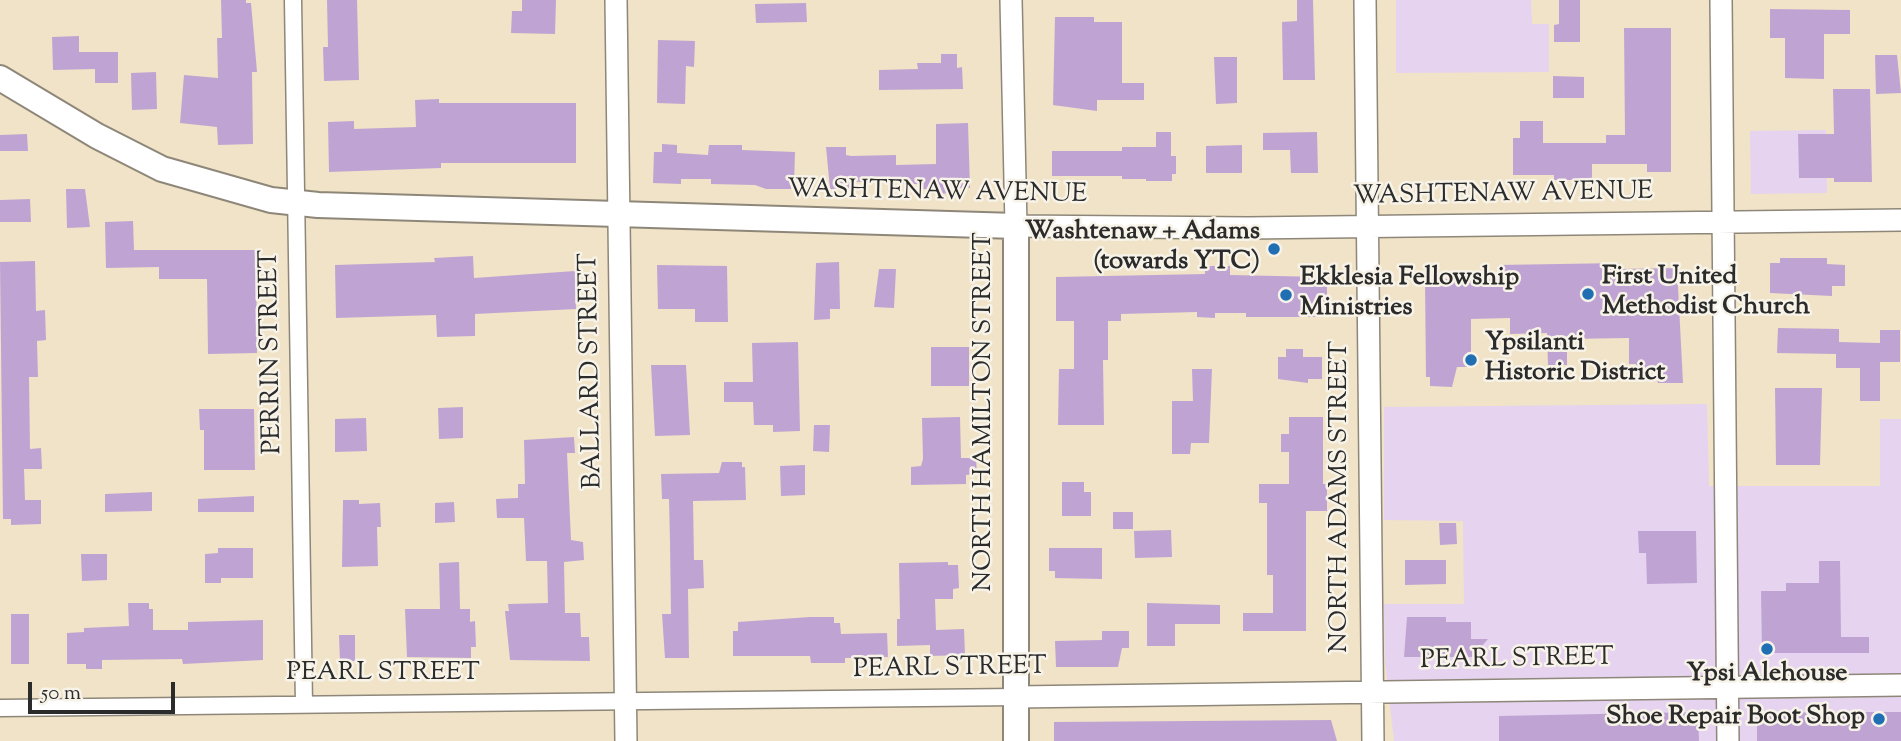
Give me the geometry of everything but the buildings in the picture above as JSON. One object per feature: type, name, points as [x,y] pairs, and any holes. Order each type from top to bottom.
[{"type":"main road","name":"WASHTENAW AVENUE","points":[[0,78],[97,136],[162,169],[223,189],[295,203],[1016,226]]},
{"type":"main road","name":"NORTH HAMILTON STREET","points":[[1016,226],[1016,741]]},
{"type":"street","name":"PERRIN STREET","points":[[293,0],[304,704]]},
{"type":"street","name":"BALLARD STREET","points":[[615,0],[626,741]]},
{"type":"street","name":"NORTH HAMILTON STREET","points":[[1011,0],[1016,226]]},
{"type":"street","name":"NORTH ADAMS STREET","points":[[1365,0],[1373,741]]},
{"type":"street","points":[[1721,0],[1728,741]]},
{"type":"street","name":"WASHTENAW AVENUE","points":[[1016,226],[1368,228],[1901,220]]},
{"type":"street","name":"PEARL STREET","points":[[0,708],[1016,697],[1727,685],[1901,685]]},
{"type":"shaded area","points":[[1396,0],[1531,0],[1532,24],[1549,24],[1549,72],[1396,73]]},
{"type":"shaded area","points":[[1826,130],[1827,193],[1751,194],[1750,131]]},
{"type":"shaded area","points":[[1707,404],[1709,486],[1880,486],[1880,419],[1901,419],[1901,741],[1394,741],[1385,660],[1384,604],[1464,604],[1463,521],[1384,520],[1384,407]]},
{"type":"place","name":"Washtenaw + Adams (towards YTC)","points":[[1274,249]]},
{"type":"place","name":"First United Methodist Church","points":[[1588,294]]},
{"type":"place","name":"Ekklesia Fellowship Ministries","points":[[1286,295]]},
{"type":"place","name":"Ypsilanti Historic District","points":[[1471,360]]},
{"type":"place","name":"Ypsi Alehouse","points":[[1767,649]]},
{"type":"place","name":"Shoe Repair Boot Shop","points":[[1879,719]]}]
